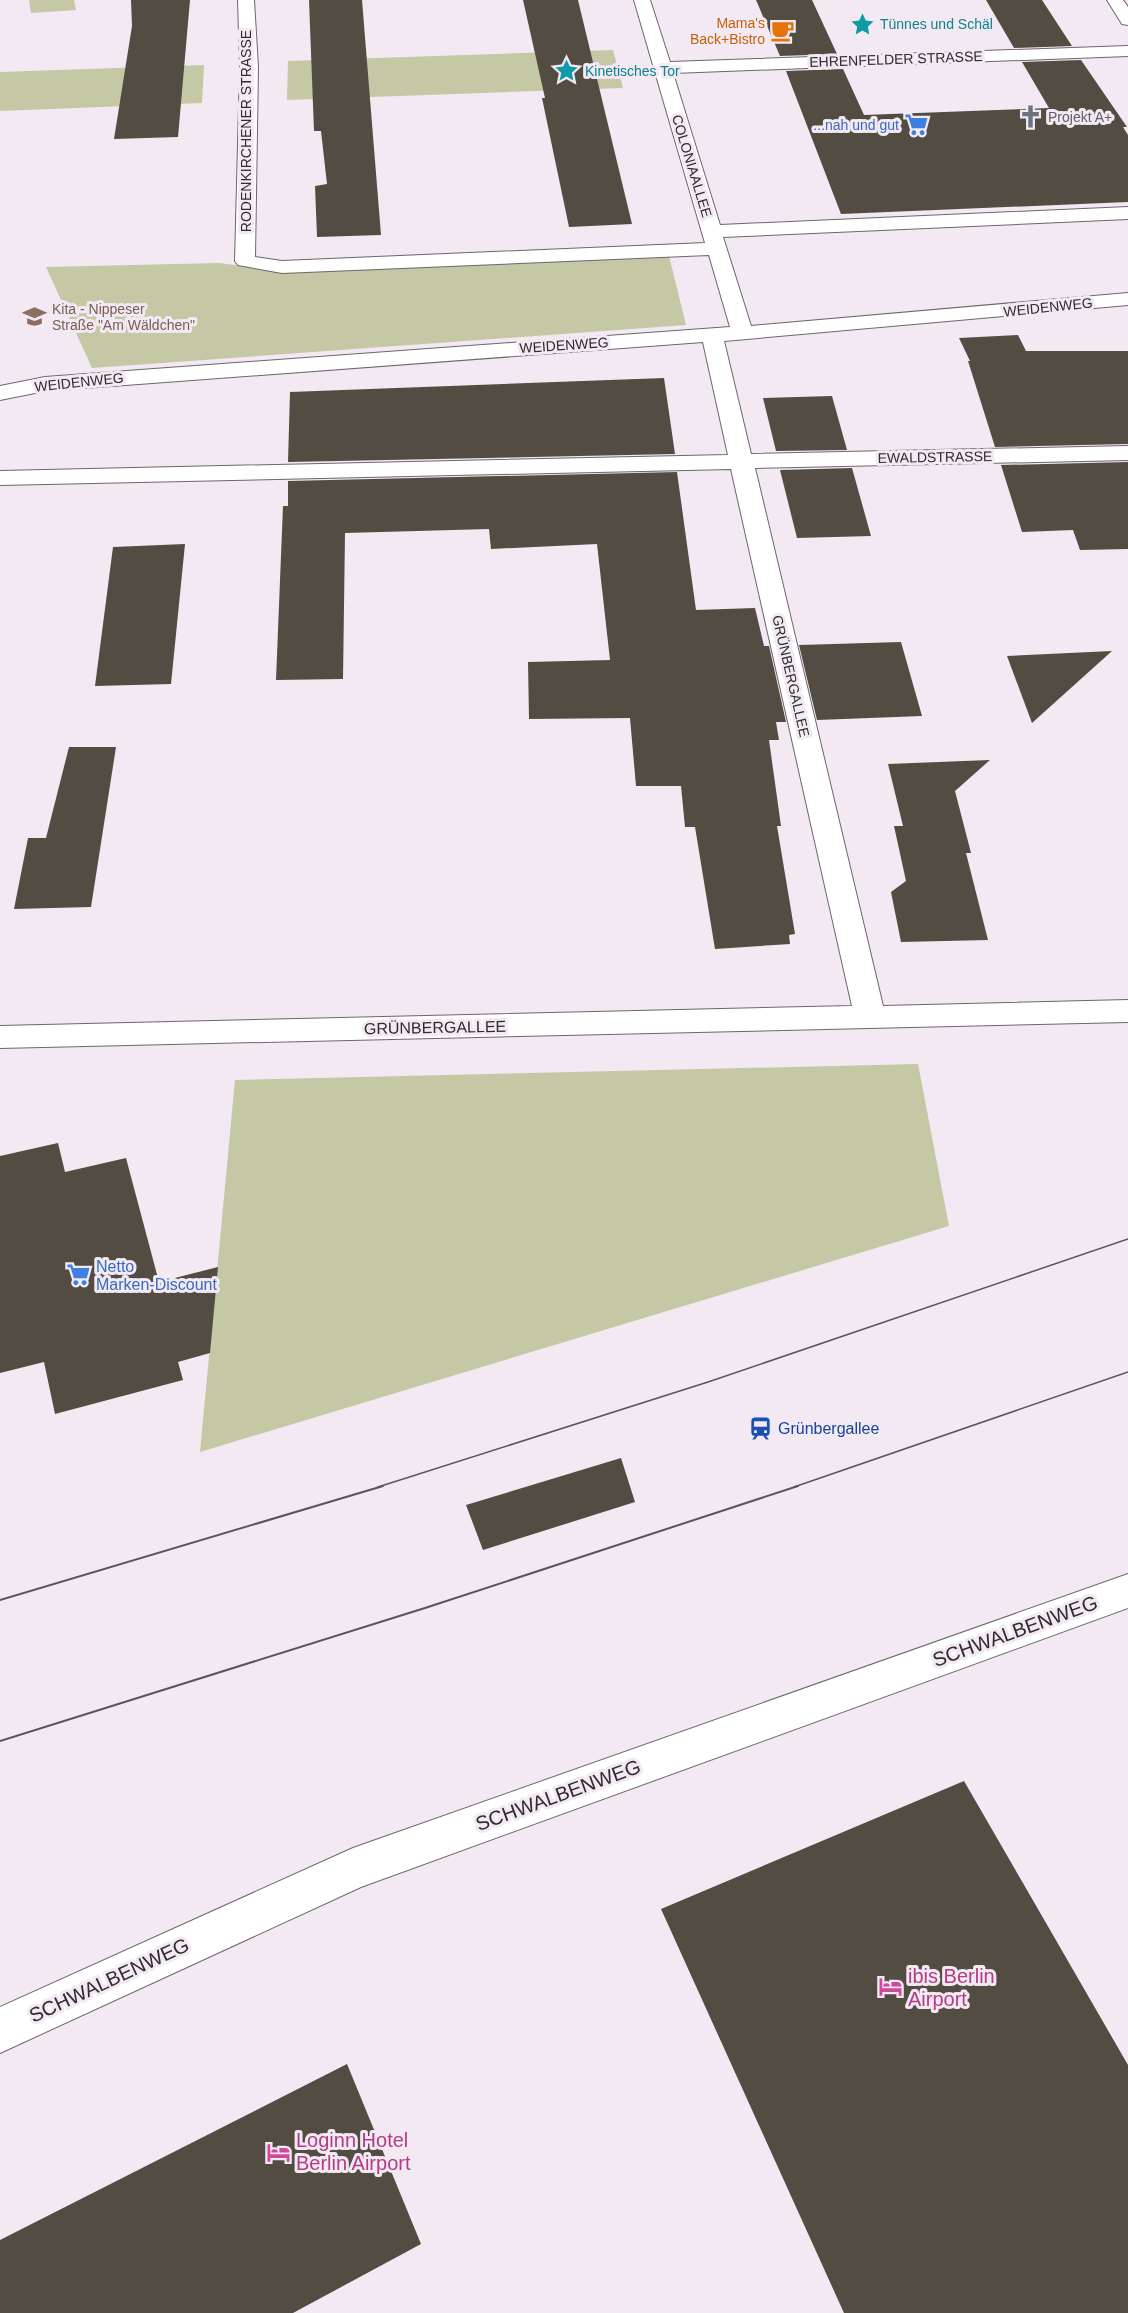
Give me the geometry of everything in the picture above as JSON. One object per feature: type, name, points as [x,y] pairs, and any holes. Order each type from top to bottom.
[{"type":"street","name":"RODENKIRCHENER STRASSE","points":[[246,0],[249,67],[245,261],[282,267],[714,240]]},
{"type":"street","name":"COLONIAALLEE","points":[[642,0],[742,332]]},
{"type":"street","points":[[1114,0],[1128,20]]},
{"type":"street","name":"EHRENFELDER STRASSE","points":[[664,68],[1128,51]]},
{"type":"street","points":[[714,240],[1128,213]]},
{"type":"street","name":"WEIDENWEG","points":[[0,393],[45,384],[742,332],[1128,299]]},
{"type":"street","name":"GRÜNBERGALLEE","points":[[712,334],[870,1018]]},
{"type":"street","name":"EWALDSTRASSE","points":[[741,461],[1128,453]]},
{"type":"street","points":[[0,478],[741,461]]},
{"type":"street","name":"GRÜNBERGALLEE","points":[[0,1037],[1128,1011]]},
{"type":"street","name":"SCHWALBENWEG","points":[[0,2030],[353,1869],[1128,1591]]},
{"type":"green space","points":[[29,0],[74,0],[76,10],[31,13]]},
{"type":"green space","points":[[613,50],[623,88],[287,100],[288,61]]},
{"type":"green space","points":[[204,65],[202,103],[0,111],[0,72]]},
{"type":"green space","points":[[669,256],[686,325],[92,368],[46,267],[219,263],[279,271]]},
{"type":"green space","points":[[918,1064],[949,1226],[200,1452],[235,1080]]},
{"type":"building","points":[[131,0],[190,0],[178,137],[114,139],[132,26]]},
{"type":"building","points":[[309,0],[362,0],[381,235],[317,237],[315,186],[327,184],[321,131],[314,131]]},
{"type":"building","points":[[523,0],[578,0],[632,224],[569,227],[542,98],[545,98]]},
{"type":"building","points":[[756,0],[812,0],[837,54],[780,56]]},
{"type":"building","points":[[986,0],[1042,0],[1072,46],[1014,48]]},
{"type":"building","points":[[1081,60],[1127,127],[1123,127],[1128,135],[1128,202],[841,214],[786,71],[843,69],[864,115],[1049,108],[1022,62]]},
{"type":"building","points":[[1018,335],[1026,351],[1128,351],[1128,444],[995,447],[968,361],[970,361],[959,338]]},
{"type":"building","points":[[664,378],[675,454],[288,462],[290,392]]},
{"type":"building","points":[[832,396],[847,450],[776,451],[763,398]]},
{"type":"building","points":[[1128,462],[1128,549],[1080,550],[1073,530],[1022,532],[1001,465]]},
{"type":"building","points":[[852,468],[871,536],[797,538],[780,470]]},
{"type":"building","points":[[677,472],[696,610],[755,608],[764,646],[769,646],[786,722],[776,722],[779,740],[769,740],[781,826],[777,826],[795,934],[789,935],[790,944],[715,949],[695,827],[685,827],[681,786],[636,786],[630,718],[529,719],[528,662],[610,660],[597,544],[491,549],[489,529],[345,533],[343,679],[276,680],[283,506],[288,506],[288,481]]},
{"type":"building","points":[[185,544],[171,684],[95,686],[113,547]]},
{"type":"building","points":[[901,642],[922,716],[817,720],[799,645]]},
{"type":"building","points":[[1112,651],[1032,723],[1007,656]]},
{"type":"building","points":[[69,747],[116,747],[91,907],[14,909],[28,838],[46,838]]},
{"type":"building","points":[[990,760],[955,791],[971,853],[966,853],[988,940],[901,942],[891,892],[906,881],[894,826],[903,826],[888,764]]},
{"type":"building","name":"Netto Marken-Discount","points":[[58,1143],[65,1172],[126,1158],[159,1282],[218,1267],[210,1353],[178,1362],[183,1380],[55,1414],[44,1362],[0,1373],[0,1156]]},
{"type":"building","points":[[621,1458],[635,1502],[483,1550],[466,1505]]},
{"type":"building","name":"ibis Berlin Airport","points":[[964,1781],[1128,2065],[1128,2313],[844,2313],[661,1909]]},
{"type":"building","name":"Loginn Hotel Berlin Airport","points":[[347,2064],[421,2244],[293,2313],[0,2313],[0,2240]]},
{"type":"tram line","points":[[378,1487],[708,1382],[1128,1239]]},
{"type":"tram line","points":[[794,1487],[1128,1372]]},
{"type":"tram line","points":[[0,1600],[383,1486]]},
{"type":"tram line","points":[[0,1741],[425,1608],[798,1486]]},
{"type":"place","name":"Tünnes und Schäl","points":[[862,24]]},
{"type":"place","name":"Mama's Back+Bistro","points":[[783,31]]},
{"type":"place","name":"Kinetisches Tor","points":[[567,71]]},
{"type":"place","name":"Projekt A+","points":[[1030,117]]},
{"type":"place","name":"...nah und gut","points":[[917,125]]},
{"type":"place","name":"Kita - Nippeser Straße \"Am Wäldchen\"","points":[[34,317]]},
{"type":"place","name":"Netto Marken-Discount","points":[[78,1275]]},
{"type":"place","name":"Grünbergallee","points":[[760,1428]]},
{"type":"place","name":"ibis Berlin Airport","points":[[890,1987]]},
{"type":"place","name":"Loginn Hotel Berlin Airport","points":[[278,2152]]}]
